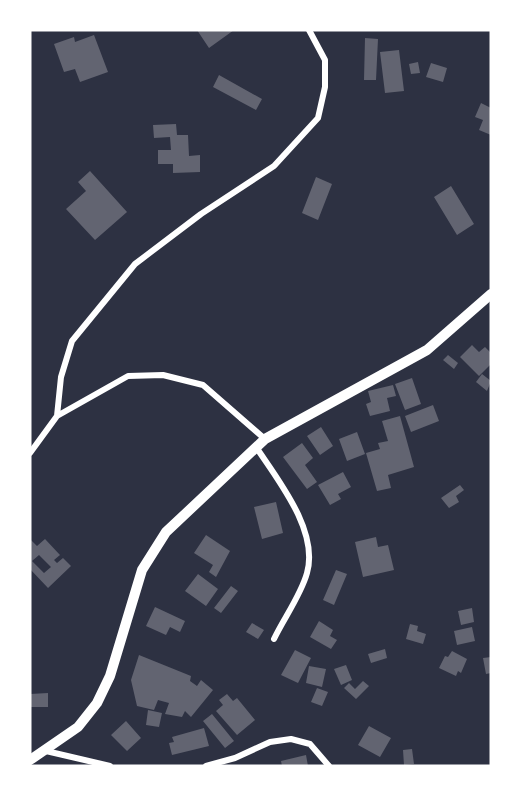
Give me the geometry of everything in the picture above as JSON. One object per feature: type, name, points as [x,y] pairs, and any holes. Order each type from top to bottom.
[{"type":"street","points":[[57,416],[61,377],[72,341],[135,264],[201,214],[274,166],[318,118],[325,87],[324,60],[309,30]]},
{"type":"street","points":[[30,760],[78,727],[97,703],[110,675],[142,570],[166,532],[261,443],[427,350],[491,294]]},
{"type":"street","points":[[30,453],[57,416],[128,376],[163,375],[203,385],[261,443],[309,540],[308,572],[274,639]]},
{"type":"street","points":[[206,766],[235,758],[270,742],[291,739],[310,744],[329,766]]},
{"type":"street","points":[[46,751],[110,766]]},
{"type":"building","points":[[197,30],[234,30],[209,48]]},
{"type":"building","points":[[94,35],[108,72],[80,82],[75,69],[64,72],[54,44],[74,37],[75,42]]},
{"type":"building","points":[[365,38],[378,39],[376,80],[364,80]]},
{"type":"building","points":[[399,50],[404,91],[385,93],[380,52]]},
{"type":"building","points":[[418,62],[420,73],[411,74],[409,64]]},
{"type":"building","points":[[431,63],[447,68],[443,82],[426,77]]},
{"type":"building","points":[[219,75],[262,99],[256,110],[213,87]]},
{"type":"building","points":[[481,103],[491,108],[491,135],[479,130],[483,120],[475,117]]},
{"type":"building","points":[[176,124],[177,135],[188,135],[189,156],[200,155],[200,172],[173,173],[173,164],[158,164],[158,150],[171,150],[170,137],[154,138],[153,125]]},
{"type":"building","points":[[90,171],[127,212],[95,240],[66,209],[86,191],[78,182]]},
{"type":"building","points":[[316,177],[332,184],[318,220],[302,213]]},
{"type":"building","points":[[451,186],[474,224],[457,235],[434,197]]},
{"type":"building","points":[[472,345],[479,352],[485,347],[491,353],[491,364],[479,376],[460,357]]},
{"type":"building","points":[[448,355],[458,363],[454,369],[443,360]]},
{"type":"building","points":[[482,374],[491,381],[487,391],[476,382]]},
{"type":"building","points":[[412,378],[421,404],[405,410],[395,384]]},
{"type":"building","points":[[393,385],[396,396],[387,398],[390,411],[370,416],[366,404],[371,402],[368,391]]},
{"type":"building","points":[[433,405],[439,421],[411,432],[405,416]]},
{"type":"building","points":[[400,416],[414,467],[388,475],[391,488],[377,491],[366,453],[380,449],[378,443],[388,441],[382,421]]},
{"type":"building","points":[[321,427],[333,446],[320,455],[307,436]]},
{"type":"building","points":[[357,432],[365,454],[347,461],[339,439]]},
{"type":"building","points":[[302,443],[313,458],[305,465],[317,482],[307,489],[283,457]]},
{"type":"building","points":[[343,472],[351,487],[338,494],[341,499],[330,505],[318,485]]},
{"type":"building","points":[[460,485],[464,490],[456,496],[459,502],[449,508],[441,498]]},
{"type":"building","points":[[276,502],[283,533],[262,539],[254,507]]},
{"type":"building","points":[[206,535],[230,551],[216,577],[209,572],[213,565],[194,553]]},
{"type":"building","points":[[376,537],[378,547],[388,545],[394,570],[363,577],[355,542]]},
{"type":"building","points":[[30,539],[37,546],[45,539],[60,555],[54,560],[57,563],[63,558],[71,566],[48,588],[30,569]],"holes":[[[39,555],[51,567],[44,573],[32,561]]]},
{"type":"building","points":[[336,570],[347,574],[334,605],[323,600]]},
{"type":"building","points":[[198,574],[218,589],[206,606],[185,591]]},
{"type":"building","points":[[231,586],[238,591],[221,613],[214,608]]},
{"type":"building","points":[[155,607],[185,621],[180,632],[170,627],[166,635],[146,626]]},
{"type":"building","points":[[472,608],[474,622],[461,625],[458,611]]},
{"type":"building","points":[[319,621],[333,630],[330,636],[337,640],[331,649],[310,637]]},
{"type":"building","points":[[252,623],[264,630],[258,639],[246,632]]},
{"type":"building","points":[[410,624],[418,626],[417,631],[426,634],[423,644],[406,639]]},
{"type":"building","points":[[472,627],[475,641],[457,645],[454,631]]},
{"type":"building","points":[[385,649],[387,658],[371,663],[368,654]]},
{"type":"building","points":[[295,650],[311,658],[298,683],[281,675]]},
{"type":"building","points":[[452,651],[467,659],[461,673],[458,671],[456,676],[439,668],[445,656],[448,657]]},
{"type":"building","points":[[139,655],[191,676],[190,681],[197,686],[201,680],[213,690],[191,717],[185,711],[182,717],[165,714],[169,703],[158,700],[154,710],[137,706],[131,680]]},
{"type":"building","points":[[491,657],[491,673],[486,674],[483,658]]},
{"type":"building","points":[[346,665],[352,680],[341,685],[334,669]]},
{"type":"building","points":[[309,666],[326,669],[322,687],[306,683]]},
{"type":"building","points":[[363,681],[369,686],[356,699],[344,688],[349,683],[355,689]]},
{"type":"building","points":[[317,688],[328,692],[322,706],[311,702]]},
{"type":"building","points":[[48,693],[48,707],[30,707],[30,694]]},
{"type":"building","points":[[227,694],[233,701],[237,698],[255,720],[237,735],[216,711],[223,705],[219,700]]},
{"type":"building","points":[[148,710],[162,713],[159,727],[146,725]]},
{"type":"building","points":[[212,714],[234,741],[225,748],[203,721]]},
{"type":"building","points":[[126,721],[141,738],[127,751],[111,735]]},
{"type":"building","points":[[369,726],[391,738],[380,757],[358,745]]},
{"type":"building","points":[[204,728],[209,746],[172,755],[169,743],[174,742],[172,737]]},
{"type":"building","points":[[412,749],[414,764],[404,765],[403,750]]},
{"type":"building","points":[[306,755],[308,766],[282,766],[281,761]]}]
